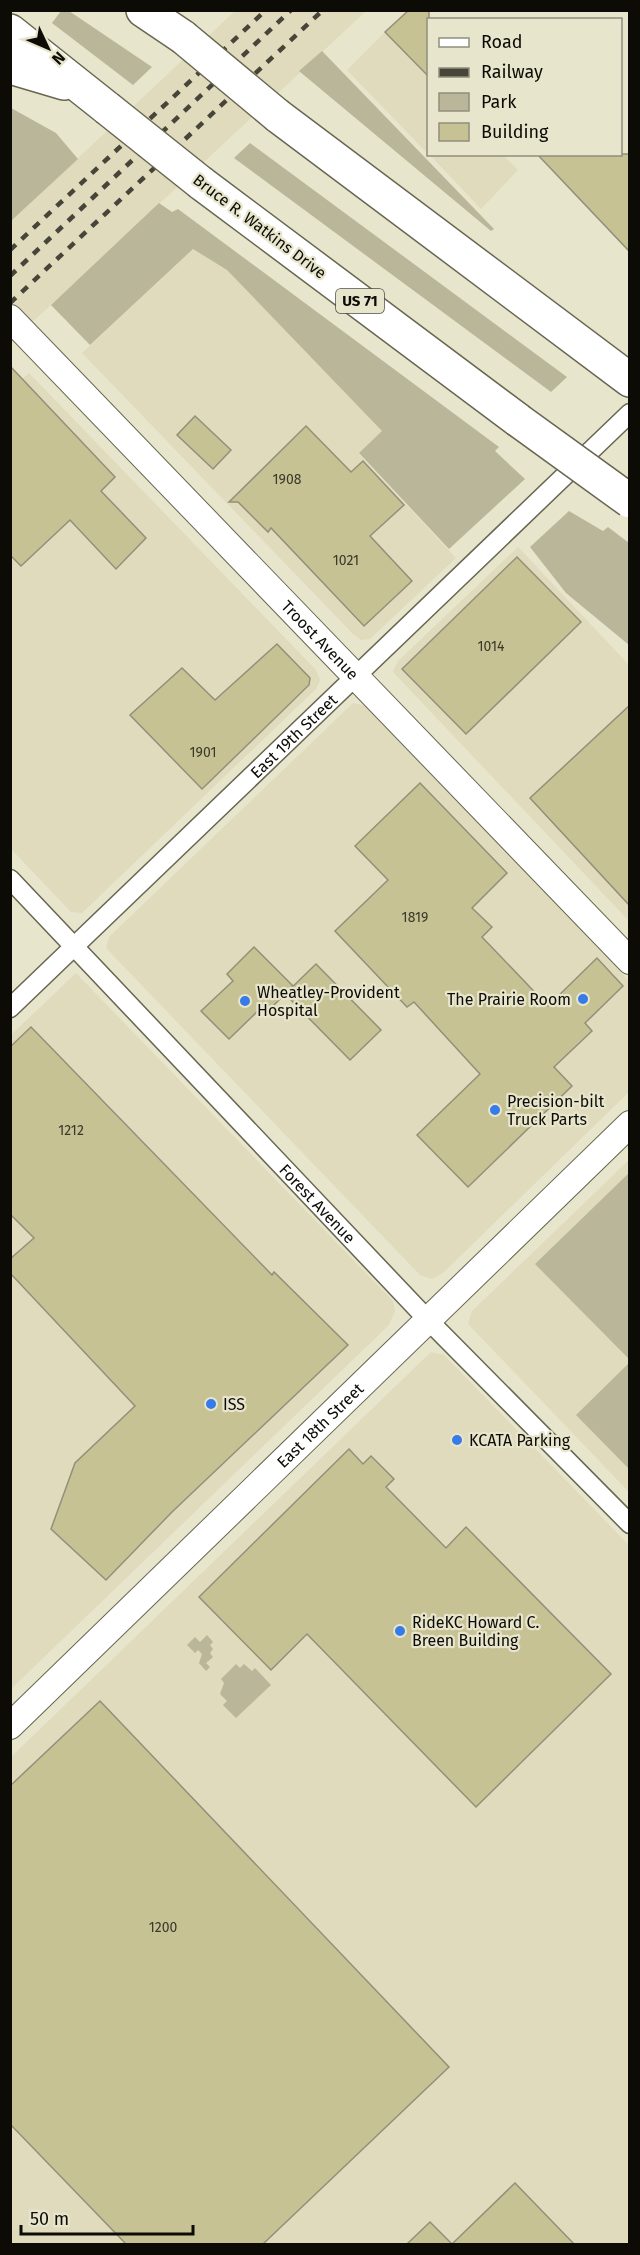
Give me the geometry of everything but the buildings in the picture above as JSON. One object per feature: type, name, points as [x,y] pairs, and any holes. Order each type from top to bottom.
[{"type":"highway","points":[[143,10],[178,24],[278,116],[630,380]]},
{"type":"highway","name":"Bruce R. Watkins Drive","points":[[10,31],[201,183],[630,501]]},
{"type":"highway","points":[[10,67],[95,99]]},
{"type":"main road","name":"Troost Avenue","points":[[10,318],[630,961]]},
{"type":"main road","name":"East 18th Street","points":[[10,1726],[630,1124]]},
{"type":"street","name":"East 19th Street","points":[[10,1008],[630,413]]},
{"type":"street","name":"Forest Avenue","points":[[10,879],[428,1320],[630,1524]]},
{"type":"shaded area","points":[[235,11],[366,11],[11,342],[11,221]]},
{"type":"shaded area","points":[[385,32],[427,76],[427,153],[347,70]]},
{"type":"shaded area","points":[[431,156],[504,156],[518,170],[481,209]]},
{"type":"shaded area","points":[[193,249],[227,270],[383,431],[359,454],[456,558],[370,639],[361,640],[354,635],[82,353]]},
{"type":"shaded area","points":[[10,366],[22,379],[29,373],[316,670],[320,680],[316,689],[82,913],[71,912],[11,849]]},
{"type":"shaded area","points":[[518,547],[629,665],[629,921],[393,672],[398,661]]},
{"type":"shaded area","points":[[353,703],[366,706],[629,981],[629,1092],[443,1273],[432,1279],[420,1275],[106,948],[109,937]]},
{"type":"shaded area","points":[[76,973],[393,1301],[395,1311],[389,1325],[11,1689],[11,1035]]},
{"type":"shaded area","points":[[629,1160],[629,1492],[468,1324],[472,1311]]},
{"type":"shaded area","points":[[431,1352],[444,1355],[629,1545],[629,2244],[11,2244],[11,1757]]},
{"type":"green space","points":[[61,11],[69,11],[152,67],[133,85],[52,23]]},
{"type":"green space","points":[[322,51],[494,229],[491,231],[299,71]]},
{"type":"green space","points":[[11,108],[56,133],[78,159],[11,221]]},
{"type":"green space","points":[[250,143],[567,377],[551,392],[234,158]]},
{"type":"green space","points":[[159,203],[172,212],[178,209],[499,447],[495,451],[525,479],[449,549],[359,453],[382,431],[227,270],[193,249],[90,345],[51,305]]},
{"type":"green space","points":[[569,511],[603,531],[608,527],[629,543],[629,645],[566,593],[530,547]]},
{"type":"green space","points":[[629,1173],[629,1359],[535,1264]]},
{"type":"green space","points":[[629,1363],[629,1469],[576,1415]]},
{"type":"green space","points":[[207,1635],[213,1642],[210,1645],[213,1649],[210,1653],[213,1657],[206,1663],[210,1667],[206,1671],[199,1663],[202,1654],[198,1650],[195,1653],[187,1645],[195,1637],[200,1642]]},
{"type":"green space","points":[[236,1664],[240,1668],[244,1664],[252,1671],[255,1668],[271,1685],[236,1718],[223,1705],[227,1701],[220,1694],[224,1683],[221,1679]]},
{"type":"railway","points":[[10,250],[266,10]]},
{"type":"railway","points":[[10,276],[291,10]]},
{"type":"railway","points":[[10,303],[323,10]]},
{"type":"place","name":"The Prairie Room","points":[[583,999]]},
{"type":"place","name":"Wheatley-Provident Hospital","points":[[245,1001]]},
{"type":"place","name":"Precision-bilt Truck Parts","points":[[495,1110]]},
{"type":"place","name":"ISS","points":[[211,1404]]},
{"type":"place","name":"KCATA Parking","points":[[457,1440]]},
{"type":"place","name":"RideKC Howard C. Breen Building","points":[[400,1631]]}]
